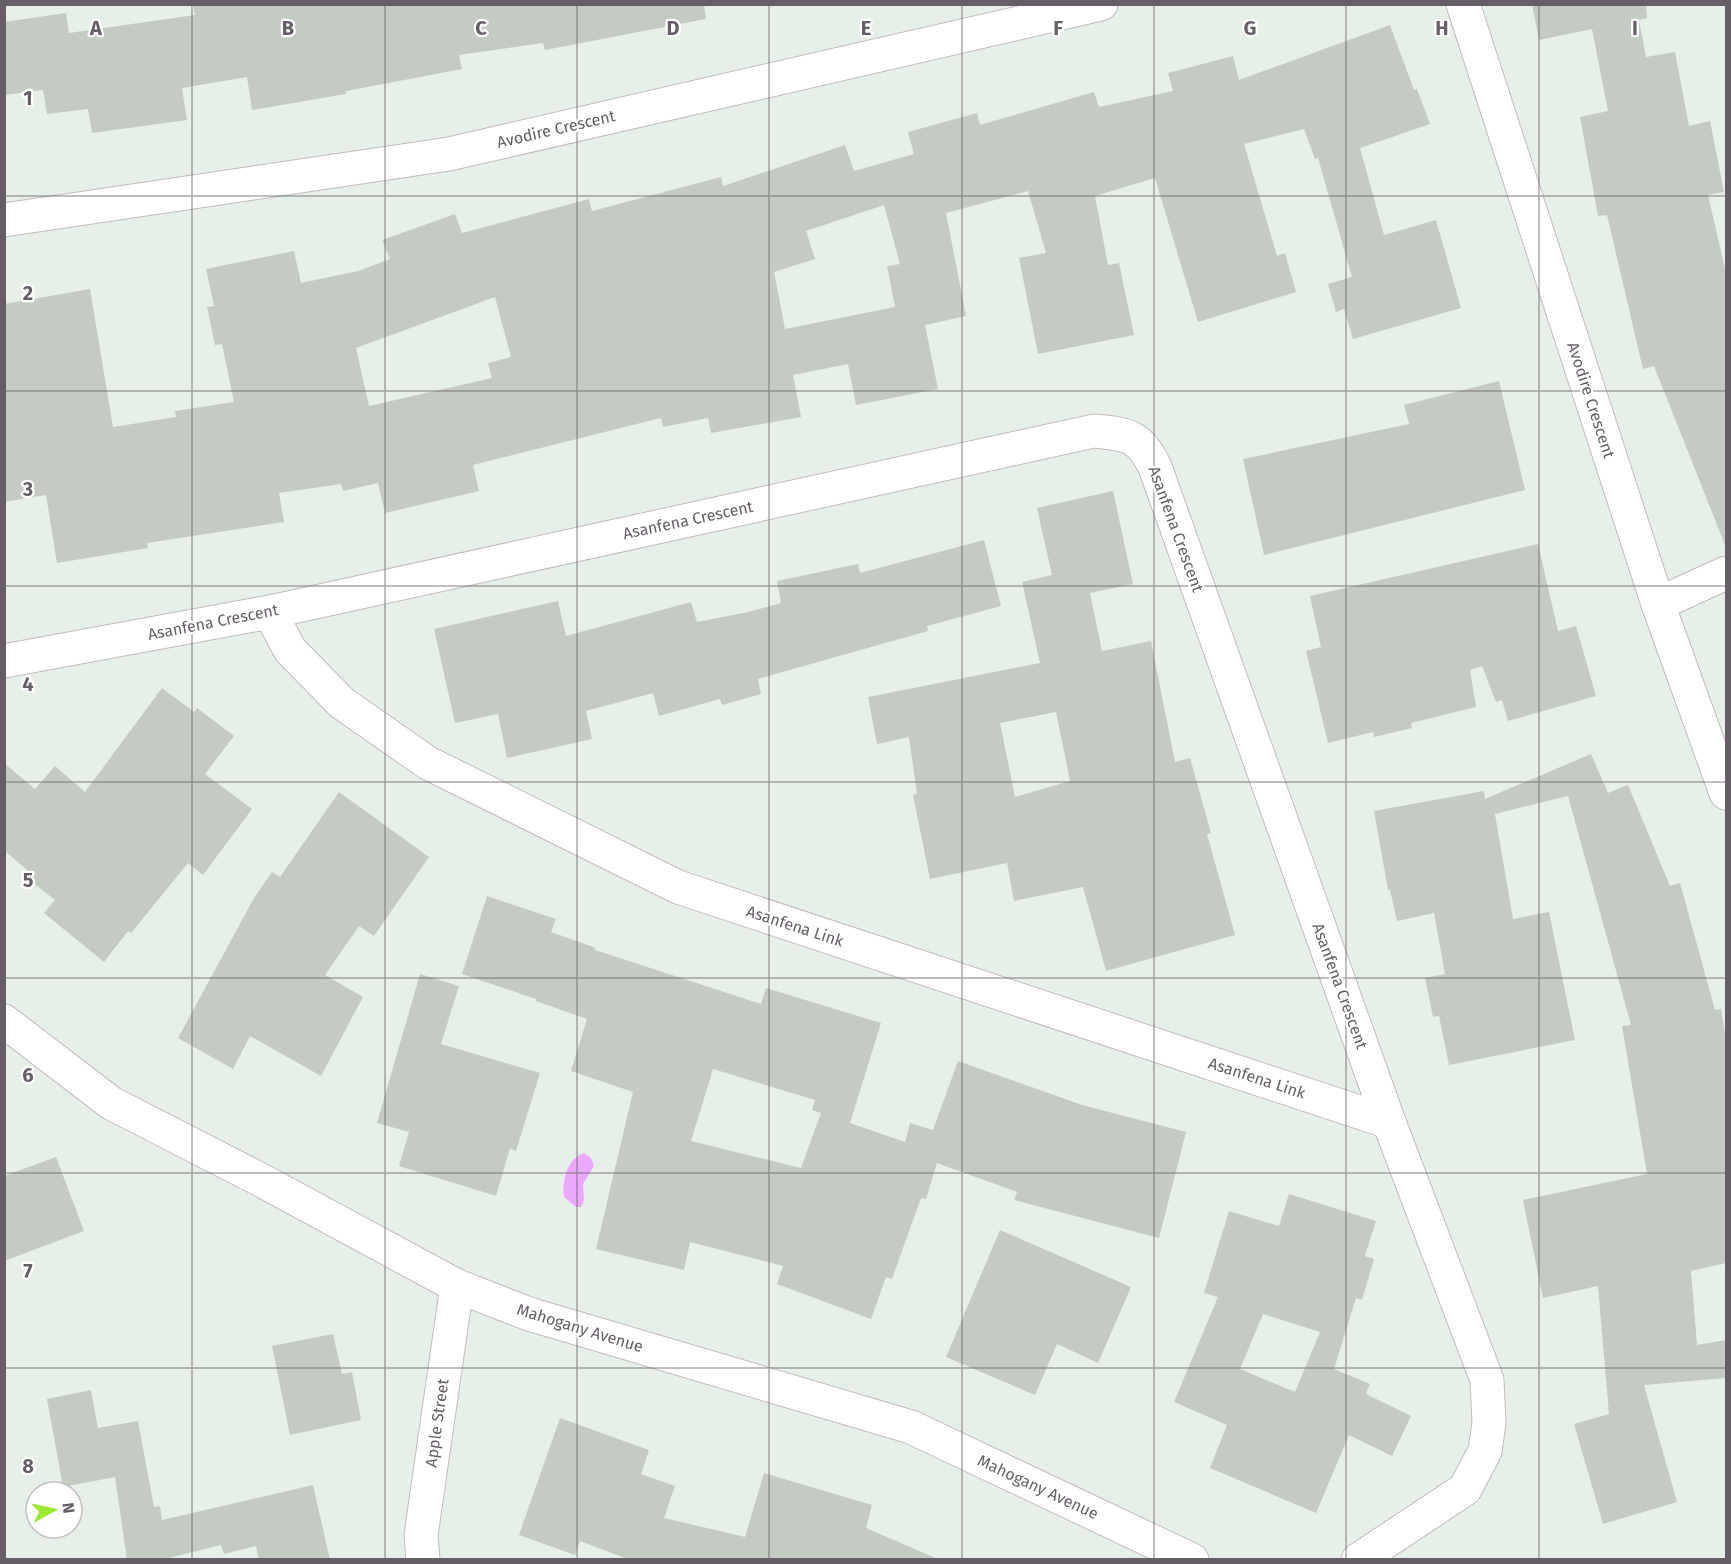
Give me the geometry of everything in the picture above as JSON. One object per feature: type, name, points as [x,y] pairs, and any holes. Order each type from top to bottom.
[{"type":"street","name":"Avodire Crescent","points":[[4,220],[449,154],[1101,4]]},
{"type":"street","name":"Avodire Crescent","points":[[1462,4],[1658,604],[1726,793]]},
{"type":"street","name":"Asanfena Crescent","points":[[4,661],[270,612],[1094,431],[1123,433],[1145,447],[1155,466],[1389,1122],[1487,1380],[1489,1424],[1485,1451],[1464,1489],[1358,1560]]},
{"type":"street","points":[[1658,604],[1726,573]]},
{"type":"street","name":"Asanfena Link","points":[[270,612],[290,650],[342,703],[428,763],[678,887],[1389,1122]]},
{"type":"street","name":"Mahogany Avenue","points":[[4,1021],[111,1103],[259,1179],[457,1286],[529,1314],[911,1427],[1192,1560]]},
{"type":"street","name":"Apple Street","points":[[423,1560],[421,1534],[457,1286]]},
{"type":"shaded area","points":[[584,1153],[591,1158],[594,1166],[583,1184],[584,1200],[581,1207],[576,1207],[564,1197],[564,1184],[573,1160]]},
{"type":"building","points":[[193,4],[704,4],[706,19],[545,50],[543,43],[459,55],[462,69],[346,91],[346,94],[252,110],[247,77],[182,88],[187,120],[92,133],[88,109],[47,114],[43,90],[4,95],[4,22],[66,13],[69,33],[195,15]]},
{"type":"building","points":[[1532,4],[1646,4],[1647,18],[1639,20],[1646,57],[1675,52],[1689,126],[1710,121],[1724,192],[1708,195],[1726,273],[1725,545],[1654,366],[1643,369],[1607,215],[1598,216],[1580,117],[1608,111],[1592,29],[1539,40]]},
{"type":"building","points":[[1390,25],[1414,90],[1417,89],[1430,124],[1360,148],[1384,235],[1436,220],[1461,308],[1353,339],[1344,309],[1336,312],[1328,284],[1352,277],[1318,158],[1315,159],[1304,129],[1244,144],[1277,256],[1285,253],[1296,292],[1198,322],[1155,178],[1095,196],[1108,265],[1119,263],[1134,335],[1038,354],[1019,258],[1046,253],[1028,191],[946,213],[966,316],[925,325],[938,389],[856,405],[848,364],[793,375],[801,417],[711,433],[708,418],[663,427],[661,418],[473,465],[479,491],[385,513],[378,483],[343,491],[341,484],[279,493],[284,522],[147,543],[148,548],[57,563],[46,495],[4,502],[4,304],[90,289],[113,427],[176,417],[175,411],[234,402],[222,344],[215,345],[207,307],[214,306],[206,269],[294,251],[301,283],[358,271],[390,259],[382,240],[455,214],[462,233],[589,199],[592,211],[721,177],[723,186],[845,145],[854,171],[914,154],[908,132],[977,113],[980,125],[1094,92],[1099,107],[1173,91],[1168,73],[1233,56],[1239,80]],"holes":[[[884,205],[900,264],[887,266],[895,307],[785,329],[774,272],[815,259],[806,231]],[[495,297],[511,357],[488,363],[492,378],[369,406],[356,348]]]},
{"type":"building","points":[[1499,381],[1525,490],[1264,555],[1243,459],[1409,424],[1404,405]]},
{"type":"building","points":[[1113,491],[1133,584],[1090,593],[1102,651],[1151,641],[1175,762],[1190,758],[1211,833],[1207,834],[1235,935],[1106,971],[1083,887],[1014,901],[1007,863],[930,879],[913,795],[917,794],[909,737],[877,744],[868,697],[1040,663],[1022,582],[1052,575],[1037,508]],"holes":[[[1056,712],[1070,781],[1015,797],[1000,723]]]},
{"type":"building","points":[[984,540],[1001,606],[927,626],[928,631],[758,679],[761,694],[722,705],[720,699],[659,716],[653,693],[586,711],[592,739],[507,758],[498,714],[455,723],[434,629],[558,601],[566,636],[691,602],[697,622],[781,603],[777,581],[858,564],[860,573]]},
{"type":"building","points":[[1538,544],[1558,631],[1576,626],[1596,696],[1508,721],[1502,700],[1496,702],[1482,666],[1470,670],[1476,707],[1411,723],[1412,728],[1374,737],[1373,732],[1328,743],[1306,651],[1321,647],[1310,596]]},
{"type":"building","points":[[162,688],[194,712],[197,708],[234,736],[205,774],[252,809],[203,875],[188,863],[131,933],[128,931],[104,962],[44,913],[55,900],[23,875],[27,870],[4,850],[4,763],[35,789],[55,766],[85,792]]},
{"type":"building","points":[[1591,754],[1608,793],[1628,785],[1670,886],[1680,883],[1715,1010],[1721,1009],[1726,1040],[1726,1263],[1691,1271],[1697,1345],[1726,1340],[1726,1378],[1644,1385],[1677,1502],[1603,1524],[1574,1424],[1609,1414],[1598,1286],[1543,1298],[1523,1200],[1647,1174],[1622,1026],[1631,1025],[1568,796],[1495,814],[1513,919],[1549,912],[1575,1040],[1449,1065],[1439,1016],[1433,1017],[1425,978],[1445,974],[1434,913],[1397,921],[1390,890],[1388,890],[1374,811],[1484,791],[1485,799]]},
{"type":"building","points":[[339,792],[429,857],[374,936],[359,926],[325,975],[363,997],[321,1076],[250,1036],[233,1069],[178,1038],[254,898],[272,872],[280,877]]},
{"type":"building","points":[[487,896],[556,919],[551,932],[596,948],[595,950],[761,1004],[766,988],[881,1023],[850,1123],[905,1142],[910,1123],[933,1130],[958,1061],[1082,1105],[1186,1132],[1159,1238],[1014,1200],[1017,1192],[937,1163],[926,1199],[921,1198],[892,1279],[886,1277],[871,1319],[777,1284],[783,1266],[690,1242],[684,1270],[596,1249],[633,1092],[571,1071],[587,1019],[462,974]],"holes":[[[713,1069],[815,1100],[812,1110],[821,1113],[801,1168],[691,1141]]]},
{"type":"building","points":[[420,974],[459,986],[441,1044],[540,1073],[516,1151],[510,1148],[496,1196],[399,1166],[409,1132],[377,1123]]},
{"type":"building","points":[[56,1157],[84,1231],[4,1261],[4,1176]]},
{"type":"building","points":[[1289,1194],[1376,1221],[1365,1256],[1374,1259],[1362,1300],[1356,1298],[1334,1369],[1370,1384],[1366,1394],[1411,1416],[1392,1456],[1349,1435],[1316,1513],[1210,1468],[1227,1425],[1174,1402],[1218,1297],[1204,1293],[1229,1211],[1279,1226]],"holes":[[[1263,1314],[1320,1332],[1295,1392],[1240,1369]]]},
{"type":"building","points":[[1000,1230],[1131,1287],[1098,1363],[1057,1344],[1035,1395],[946,1357]]},
{"type":"building","points":[[333,1334],[342,1374],[352,1372],[361,1420],[290,1435],[272,1346]]},
{"type":"building","points":[[91,1390],[98,1428],[138,1421],[154,1507],[160,1506],[162,1520],[313,1485],[330,1560],[259,1560],[256,1546],[224,1554],[221,1545],[160,1560],[127,1560],[115,1477],[84,1483],[84,1480],[62,1480],[47,1399]]},
{"type":"building","points":[[560,1418],[649,1450],[641,1474],[675,1486],[664,1518],[745,1537],[764,1473],[872,1505],[866,1528],[940,1560],[630,1560],[580,1541],[575,1555],[519,1535]]}]
